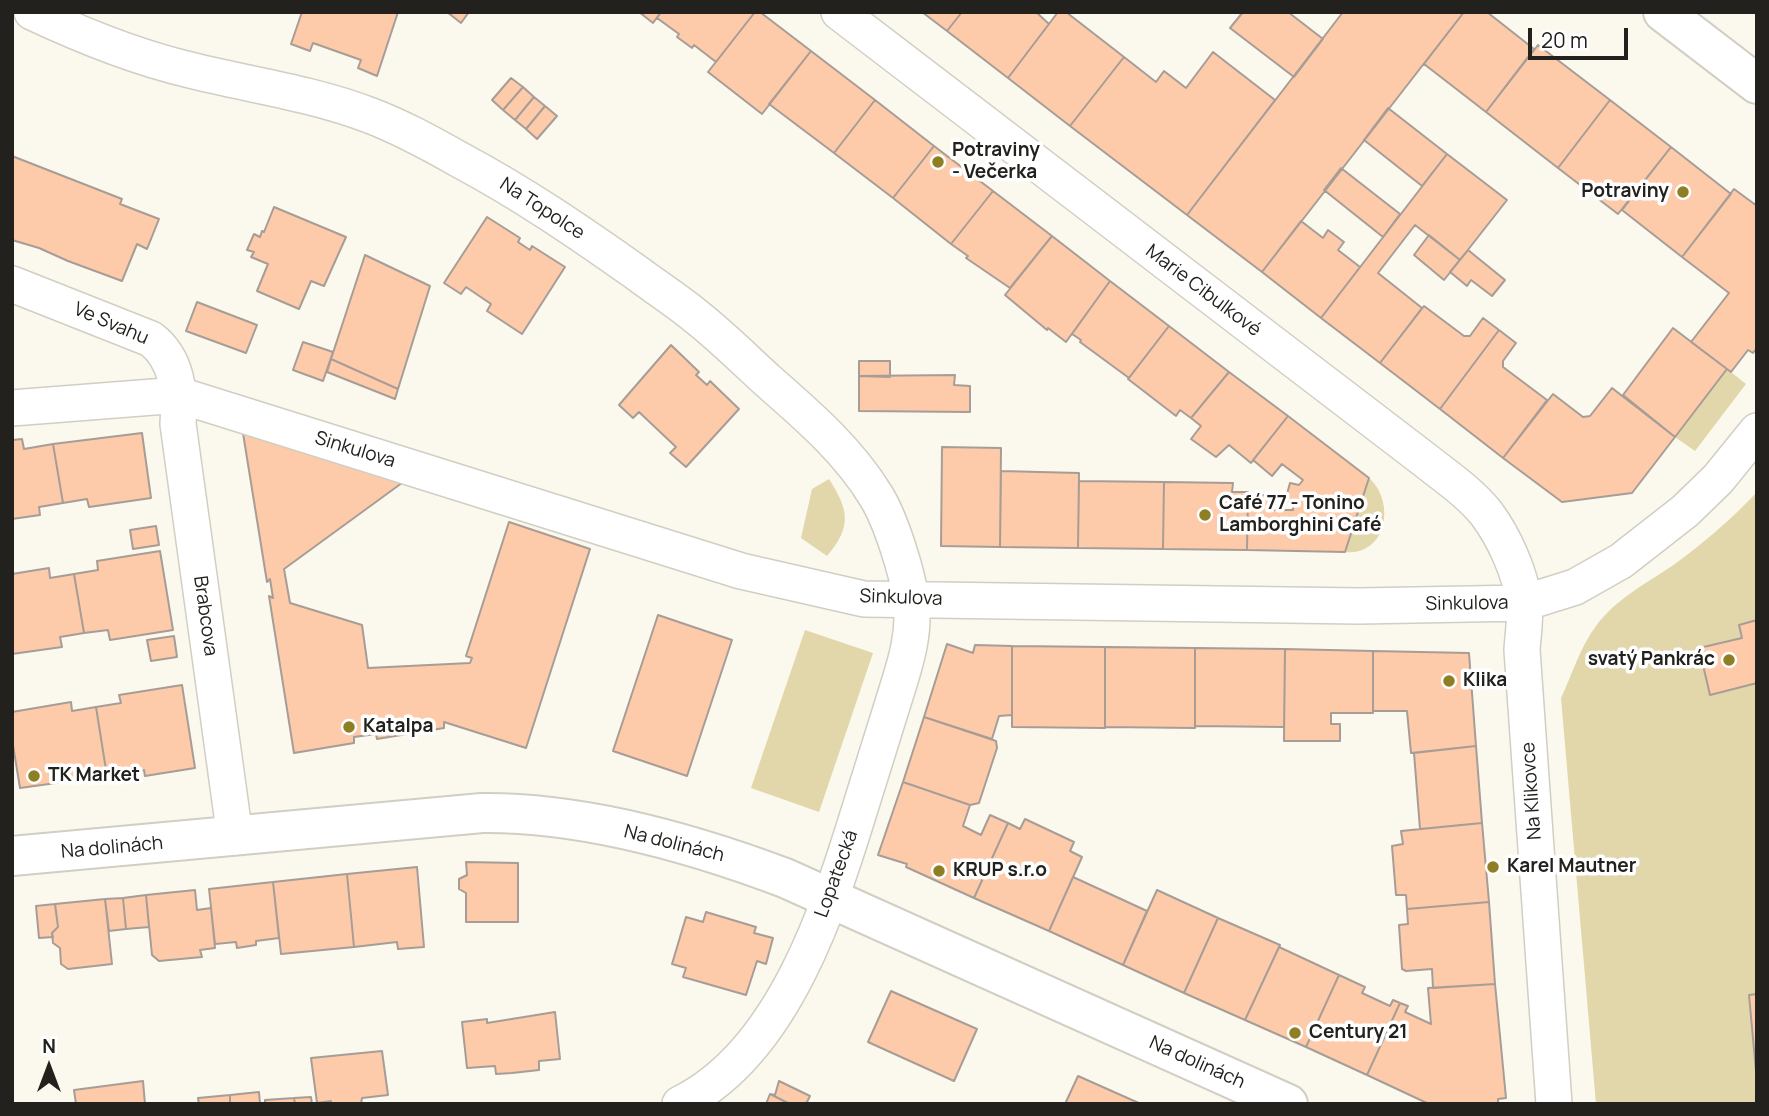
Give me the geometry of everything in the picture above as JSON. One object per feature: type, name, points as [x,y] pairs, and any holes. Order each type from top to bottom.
[{"type":"street","name":"Na Topolce","points":[[32,12],[67,29],[138,56],[189,70],[312,96],[396,125],[499,181],[568,224],[696,316],[838,446],[878,498],[897,547],[911,599]]},
{"type":"street","name":"Marie Cibulkové","points":[[839,12],[1471,498],[1486,513],[1509,554],[1524,603]]},
{"type":"street","points":[[1663,12],[1757,84]]},
{"type":"street","name":"Ve Svahu","points":[[12,284],[151,339],[168,358],[180,395]]},
{"type":"street","name":"Sinkulova","points":[[12,408],[180,395],[741,571],[864,599],[1359,606],[1524,603],[1575,587],[1621,561],[1685,511],[1718,478],[1757,431]]},
{"type":"street","name":"Brabcova","points":[[180,395],[178,424],[234,837]]},
{"type":"street","name":"Lopatecká","points":[[680,1104],[718,1080],[738,1061],[768,1024],[792,986],[846,854],[912,644],[911,599]]},
{"type":"street","name":"Na Klikovce","points":[[1524,603],[1522,650],[1554,1104]]},
{"type":"street","name":"Na dolinách","points":[[12,856],[482,813],[520,813],[591,822],[733,858],[830,898],[1288,1104]]},
{"type":"shaded area","points":[[1727,369],[1746,384],[1695,451],[1675,437]]},
{"type":"shaded area","points":[[1369,478],[1383,500],[1383,526],[1370,546],[1359,551],[1345,552]]},
{"type":"shaded area","points":[[829,479],[841,500],[845,518],[841,536],[827,556],[801,538],[812,489]]},
{"type":"shaded area","points":[[1757,492],[1757,620],[1739,625],[1742,638],[1699,649],[1710,695],[1757,683],[1757,1104],[1596,1104],[1561,698],[1585,643],[1604,616],[1631,593],[1705,540]]},
{"type":"shaded area","points":[[805,630],[873,653],[819,812],[751,788]]},
{"type":"building","points":[[302,12],[398,12],[377,76],[358,68],[361,60],[313,43],[310,51],[291,44]]},
{"type":"building","points":[[447,12],[469,12],[461,23]]},
{"type":"building","points":[[639,12],[661,12],[653,23]]},
{"type":"building","points":[[661,12],[755,12],[716,62],[694,45],[692,48],[677,37],[679,34],[657,18]]},
{"type":"building","points":[[755,12],[760,12],[811,51],[762,114],[708,72]]},
{"type":"building","points":[[922,12],[962,12],[947,31]]},
{"type":"building","points":[[962,12],[1036,12],[1049,24],[1008,78],[947,31]]},
{"type":"building","points":[[1058,12],[1066,12],[1124,57],[1070,126],[1008,78]]},
{"type":"building","points":[[1243,12],[1288,12],[1323,39],[1294,77],[1230,28]]},
{"type":"building","points":[[1343,12],[1464,12],[1262,272],[1187,215]]},
{"type":"building","points":[[1464,12],[1487,12],[1534,49],[1486,112],[1424,64]]},
{"type":"building","points":[[1538,45],[1610,100],[1558,168],[1486,112]]},
{"type":"building","points":[[811,51],[875,100],[834,153],[769,104]]},
{"type":"building","points":[[1213,52],[1275,100],[1187,215],[1070,126],[1124,57],[1156,82],[1164,71],[1186,88]]},
{"type":"building","points":[[511,78],[523,87],[503,110],[492,100]]},
{"type":"building","points":[[523,87],[534,97],[515,120],[503,110]]},
{"type":"building","points":[[534,97],[545,106],[526,129],[515,120]]},
{"type":"building","points":[[875,100],[934,146],[893,198],[834,153]]},
{"type":"building","points":[[1610,100],[1671,147],[1618,214],[1558,168]]},
{"type":"building","points":[[545,106],[557,116],[537,139],[526,129]]},
{"type":"building","points":[[1388,108],[1447,154],[1422,186],[1364,140]]},
{"type":"building","points":[[934,146],[993,191],[951,244],[893,198]]},
{"type":"building","points":[[1671,147],[1731,194],[1682,257],[1622,210]]},
{"type":"building","points":[[1447,154],[1507,200],[1460,260],[1415,225],[1378,273],[1422,308],[1380,363],[1321,318]]},
{"type":"building","points":[[12,156],[122,199],[120,204],[159,219],[147,249],[137,244],[122,281],[12,240]]},
{"type":"building","points":[[1341,168],[1400,214],[1383,237],[1324,190]]},
{"type":"building","points":[[1734,189],[1757,206],[1757,348],[1753,353],[1748,350],[1731,372],[1691,342],[1729,293],[1682,257]]},
{"type":"building","points":[[993,191],[1052,236],[1010,288],[966,258],[968,256],[951,244]]},
{"type":"building","points":[[274,207],[346,237],[324,286],[311,281],[299,309],[257,291],[268,264],[251,257],[254,252],[247,250],[254,234],[260,237],[262,231],[264,232]]},
{"type":"building","points":[[487,217],[520,238],[518,242],[530,250],[532,246],[565,267],[522,334],[487,311],[491,304],[466,287],[461,294],[444,283]]},
{"type":"building","points":[[1301,221],[1323,238],[1328,230],[1344,242],[1338,250],[1360,267],[1321,318],[1262,272]]},
{"type":"building","points":[[1429,235],[1460,260],[1444,280],[1414,255]]},
{"type":"building","points":[[1052,236],[1110,281],[1066,342],[1005,295]]},
{"type":"building","points":[[1468,250],[1505,280],[1492,296],[1471,280],[1467,286],[1450,272]]},
{"type":"building","points":[[365,255],[430,286],[398,389],[331,359]]},
{"type":"building","points":[[1110,281],[1169,326],[1129,378],[1072,334]]},
{"type":"building","points":[[197,302],[257,325],[246,353],[186,331]]},
{"type":"building","points":[[1424,306],[1464,336],[1470,336],[1483,318],[1499,330],[1440,409],[1380,363]]},
{"type":"building","points":[[1169,326],[1229,372],[1191,418],[1180,410],[1176,416],[1128,379]]},
{"type":"building","points":[[1673,328],[1727,369],[1675,437],[1623,395]]},
{"type":"building","points":[[1499,330],[1516,343],[1503,361],[1503,367],[1547,400],[1503,458],[1440,409]]},
{"type":"building","points":[[303,342],[333,352],[323,381],[293,370]]},
{"type":"building","points":[[671,345],[699,372],[696,375],[707,385],[710,381],[739,409],[686,467],[670,453],[676,447],[639,412],[633,418],[619,405]]},
{"type":"building","points":[[331,359],[398,389],[395,399],[327,372]]},
{"type":"building","points":[[859,361],[890,361],[890,377],[859,376]]},
{"type":"building","points":[[1229,372],[1288,416],[1251,463],[1229,445],[1216,457],[1191,439],[1201,426],[1191,418]]},
{"type":"building","points":[[955,375],[954,385],[970,386],[970,412],[859,411],[859,376]]},
{"type":"building","points":[[1612,388],[1675,437],[1632,493],[1562,502],[1503,458],[1553,394],[1583,417],[1590,416]]},
{"type":"building","points":[[1288,416],[1369,478],[1345,552],[1247,550],[1248,495],[1273,495],[1273,510],[1293,510],[1293,503],[1285,501],[1290,483],[1299,485],[1303,480],[1282,464],[1272,476],[1253,460]]},
{"type":"building","points":[[242,427],[406,480],[284,569],[290,603],[362,625],[368,668],[470,663],[472,658],[466,656],[509,522],[590,549],[526,748],[444,722],[444,728],[377,739],[376,734],[354,737],[354,743],[294,753],[269,596],[273,598],[270,579],[267,582]]},
{"type":"building","points":[[142,433],[151,498],[89,507],[87,499],[63,503],[53,444]]},
{"type":"building","points":[[22,439],[24,449],[53,444],[63,503],[39,507],[40,515],[12,519],[12,440]]},
{"type":"building","points":[[942,447],[1001,448],[1000,547],[941,546]]},
{"type":"building","points":[[1001,471],[1079,473],[1078,548],[1000,547]]},
{"type":"building","points":[[1079,481],[1164,482],[1163,549],[1078,548]]},
{"type":"building","points":[[1164,482],[1233,483],[1232,492],[1248,492],[1247,550],[1163,549]]},
{"type":"building","points":[[156,526],[159,545],[133,549],[130,530]]},
{"type":"building","points":[[160,551],[173,630],[110,640],[108,630],[84,633],[74,574],[98,570],[97,561]]},
{"type":"building","points":[[49,568],[50,578],[74,574],[84,633],[60,637],[62,647],[12,654],[12,574]]},
{"type":"building","points":[[658,615],[732,640],[687,776],[613,751]]},
{"type":"building","name":"svatý Pankrác","points":[[1757,620],[1757,683],[1710,695],[1699,648],[1742,638],[1739,625]]},
{"type":"building","points":[[174,636],[177,657],[151,661],[147,640]]},
{"type":"building","points":[[947,644],[973,653],[975,645],[1012,646],[1012,715],[999,716],[992,739],[924,717]]},
{"type":"building","points":[[1012,646],[1105,647],[1105,728],[1012,727]]},
{"type":"building","points":[[1105,647],[1195,648],[1195,728],[1105,727]]},
{"type":"building","points":[[1195,648],[1285,649],[1284,727],[1195,726]]},
{"type":"building","points":[[1285,649],[1373,651],[1373,713],[1331,713],[1331,724],[1340,724],[1340,741],[1284,741]]},
{"type":"building","points":[[1373,651],[1469,653],[1476,746],[1411,753],[1407,711],[1373,711]]},
{"type":"building","points":[[182,685],[195,768],[145,776],[144,770],[107,776],[96,707],[121,703],[119,695]]},
{"type":"building","points":[[71,702],[72,711],[96,707],[107,776],[20,788],[12,739],[12,712]]},
{"type":"building","points":[[924,717],[996,741],[997,748],[979,803],[970,805],[903,782]]},
{"type":"building","points":[[1476,746],[1482,823],[1420,829],[1414,753]]},
{"type":"building","points":[[903,782],[970,805],[963,826],[981,835],[990,815],[1008,823],[974,898],[906,867],[907,864],[878,855]]},
{"type":"building","points":[[1025,819],[1074,842],[1070,851],[1082,857],[1049,931],[974,898],[1008,823],[1020,829]]},
{"type":"building","points":[[1482,823],[1489,902],[1407,909],[1406,895],[1396,895],[1392,846],[1403,844],[1401,831]]},
{"type":"building","points":[[466,862],[518,863],[518,922],[466,922],[466,893],[459,889],[459,879],[467,875]]},
{"type":"building","points":[[417,867],[424,947],[398,949],[397,942],[354,947],[347,874]]},
{"type":"building","points":[[347,874],[354,947],[281,954],[273,882]]},
{"type":"building","points":[[1073,877],[1147,911],[1123,965],[1049,931]]},
{"type":"building","points":[[273,882],[279,938],[256,941],[256,945],[237,948],[236,942],[215,944],[209,889]]},
{"type":"building","points":[[195,890],[197,910],[211,908],[215,948],[200,950],[202,957],[159,961],[152,955],[146,895]]},
{"type":"building","points":[[1157,890],[1218,918],[1184,993],[1123,965]]},
{"type":"building","points":[[146,895],[149,927],[126,929],[123,898]]},
{"type":"building","points":[[123,898],[126,929],[109,931],[105,899]]},
{"type":"building","points":[[105,899],[112,964],[68,969],[61,964],[60,948],[53,943],[52,933],[58,927],[55,904]]},
{"type":"building","points":[[1489,902],[1495,984],[1433,988],[1432,969],[1402,969],[1399,925],[1408,924],[1407,909]]},
{"type":"building","points":[[55,904],[58,927],[52,933],[53,937],[39,938],[36,906]]},
{"type":"building","points":[[706,912],[756,927],[754,933],[773,938],[766,964],[757,961],[746,995],[683,977],[686,968],[672,964],[686,917],[703,922]]},
{"type":"building","points":[[1218,918],[1280,945],[1245,1020],[1184,993]]},
{"type":"building","points":[[1279,947],[1339,975],[1306,1047],[1245,1020]]},
{"type":"building","points":[[1339,975],[1365,987],[1362,993],[1390,1006],[1393,1000],[1400,1003],[1367,1075],[1306,1047]]},
{"type":"building","points":[[1495,984],[1506,1098],[1498,1099],[1498,1104],[1429,1104],[1367,1075],[1400,1003],[1408,1006],[1405,1012],[1431,1024],[1428,988]]},
{"type":"building","points":[[891,991],[977,1029],[954,1081],[868,1042]]},
{"type":"building","points":[[1757,994],[1757,1082],[1749,995]]},
{"type":"building","points":[[555,1012],[560,1059],[539,1061],[539,1070],[512,1073],[496,1074],[495,1066],[467,1068],[462,1022],[487,1019],[487,1023]]},
{"type":"building","points":[[382,1051],[388,1095],[362,1098],[361,1104],[331,1104],[331,1101],[317,1103],[311,1058]]},
{"type":"building","points":[[1078,1076],[1141,1104],[1065,1104]]},
{"type":"building","points":[[143,1081],[145,1104],[76,1104],[74,1090]]},
{"type":"building","points":[[779,1081],[810,1096],[806,1104],[790,1104],[770,1094],[775,1095]]},
{"type":"building","points":[[259,1092],[260,1104],[230,1104],[230,1095]]},
{"type":"building","points":[[770,1094],[790,1104],[766,1104]]},
{"type":"building","points":[[230,1095],[230,1104],[199,1104],[198,1098]]},
{"type":"building","points":[[311,1097],[312,1104],[295,1104],[294,1098]]},
{"type":"building","points":[[294,1098],[295,1104],[265,1104],[265,1100]]},
{"type":"place","name":"Potraviny - Večerka","points":[[938,162]]},
{"type":"place","name":"Potraviny","points":[[1683,192]]},
{"type":"place","name":"Café 77 - Tonino Lamborghini Café","points":[[1205,515]]},
{"type":"place","name":"svatý Pankrác","points":[[1729,660]]},
{"type":"place","name":"Klika","points":[[1449,681]]},
{"type":"place","name":"Katalpa","points":[[349,727]]},
{"type":"place","name":"TK Market","points":[[34,776]]},
{"type":"place","name":"Karel Mautner","points":[[1493,867]]},
{"type":"place","name":"KRUP s.r.o","points":[[939,871]]},
{"type":"place","name":"Century 21","points":[[1295,1033]]}]
